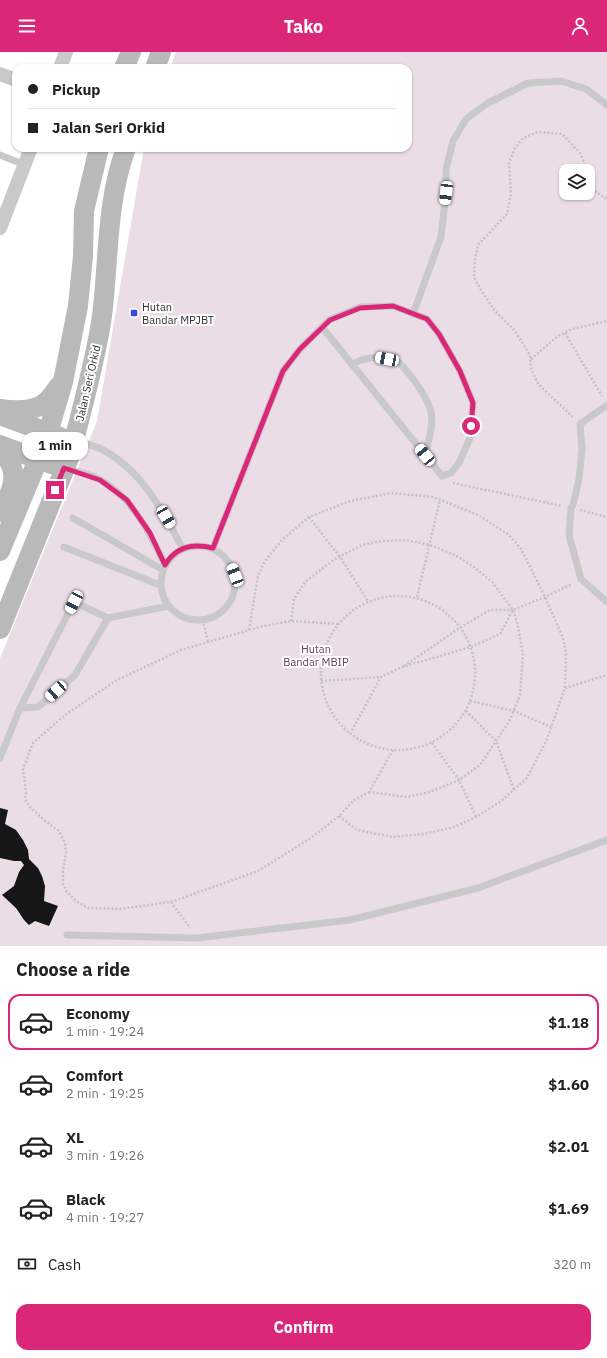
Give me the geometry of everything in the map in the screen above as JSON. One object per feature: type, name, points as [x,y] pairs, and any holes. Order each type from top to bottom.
[{"type":"main road","points":[[126,64],[131,52]]},
{"type":"main road","points":[[156,64],[161,52]]},
{"type":"main road","points":[[0,551],[39,460],[48,434],[62,382],[78,306],[83,256],[84,212],[97,152]]},
{"type":"main road","name":"Jalan Seri Orkid","points":[[0,629],[74,441],[94,361],[102,316],[108,238],[112,208],[120,166],[125,152]]},
{"type":"main road","points":[[0,409],[17,410],[33,408],[45,402],[62,382]]},
{"type":"main road","points":[[0,415],[48,434],[74,441]]},
{"type":"main road","points":[[0,444],[39,460],[64,468]]},
{"type":"main road","points":[[0,450],[10,463],[14,473],[12,489],[0,518]]},
{"type":"street","points":[[62,64],[66,52]]},
{"type":"street","points":[[0,74],[12,78]]},
{"type":"street","points":[[0,228],[30,152]]},
{"type":"lane","points":[[413,314],[441,237],[446,193],[446,169],[453,141],[466,119],[488,103],[528,84],[561,81],[586,89],[607,105]]},
{"type":"lane","points":[[0,155],[25,165]]},
{"type":"lane","points":[[213,548],[283,371],[300,349],[322,327],[330,320],[360,308],[393,306],[427,319],[439,334],[460,371],[473,403],[470,438],[459,463],[451,472],[442,476],[322,327]]},
{"type":"lane","points":[[352,365],[357,362],[378,357],[395,360],[410,375],[423,392],[431,412],[431,432],[425,455]]},
{"type":"lane","points":[[607,405],[580,424],[582,449],[579,479],[571,508],[569,535],[581,580],[607,602]]},
{"type":"lane","points":[[74,441],[99,448],[122,462],[139,479],[160,507],[183,548]]},
{"type":"lane","points":[[64,468],[100,480],[127,500],[150,533],[164,567]]},
{"type":"lane","points":[[73,518],[164,567]]},
{"type":"lane","points":[[201,545],[213,548],[223,554],[231,564],[235,575],[236,587],[232,599],[225,609],[215,617],[202,620],[190,620],[178,615],[169,606],[163,595],[160,585],[161,573],[169,559],[183,548],[201,545]]},
{"type":"lane","points":[[64,547],[160,585]]},
{"type":"lane","points":[[0,758],[20,708],[74,602],[108,618],[169,606]]},
{"type":"lane","points":[[20,708],[38,707],[75,675],[108,618]]},
{"type":"lane","points":[[67,935],[197,938],[350,920],[478,888],[607,840]]},
{"type":"path","points":[[580,424],[538,384],[531,368],[530,355],[515,331],[495,311],[481,290],[474,276],[474,259],[478,245],[507,214],[511,194],[509,163],[515,148],[523,138],[538,132],[562,134],[580,153],[585,164]]},
{"type":"path","points":[[595,189],[596,192],[607,199]]},
{"type":"path","points":[[530,360],[558,336],[572,329],[607,321]]},
{"type":"path","points":[[565,333],[603,398]]},
{"type":"path","points":[[442,476],[454,484],[571,508],[607,517]]},
{"type":"path","points":[[249,630],[258,576],[265,561],[282,540],[309,517],[350,501],[392,493],[433,497],[478,515],[509,535],[520,549],[545,597],[563,638],[566,653],[565,688],[547,739],[526,778],[500,802],[476,817],[454,826],[423,834],[393,837],[357,830],[340,816]]},
{"type":"path","points":[[417,597],[440,500]]},
{"type":"path","points":[[309,517],[340,557],[368,601]]},
{"type":"path","points":[[291,621],[294,599],[306,581],[340,557],[362,546],[382,540],[406,540],[430,545],[455,555],[474,567],[492,582],[513,610],[518,626],[523,655],[520,695],[510,720],[480,765],[459,780],[430,792],[407,797],[369,792]]},
{"type":"path","points":[[321,681],[381,677],[402,667],[461,627],[490,610],[513,610],[581,580]]},
{"type":"path","points":[[395,595],[417,597],[435,604],[450,615],[461,627],[471,647],[475,660],[474,688],[466,711],[457,724],[445,735],[432,743],[413,750],[393,750],[370,745],[350,734],[336,719],[326,701],[321,681],[321,666],[324,650],[329,636],[351,610],[368,601],[384,596],[395,595]]},
{"type":"path","points":[[402,667],[471,647],[500,634],[513,610]]},
{"type":"path","points":[[202,620],[208,642]]},
{"type":"path","points":[[338,624],[291,621],[263,626],[181,650],[117,680],[65,715],[33,743],[23,769],[26,792],[25,800],[44,820],[59,831],[65,843],[66,853],[62,871],[63,884],[67,892],[76,901],[88,908],[119,909],[171,902],[258,871],[311,838],[340,816],[354,800],[369,792],[393,750]]},
{"type":"path","points":[[565,688],[607,675]]},
{"type":"path","points":[[350,734],[381,677]]},
{"type":"path","points":[[470,701],[514,711],[551,727]]},
{"type":"path","points":[[466,711],[496,741],[514,790]]},
{"type":"path","points":[[432,743],[459,780],[476,817]]},
{"type":"path","points":[[171,902],[197,938]]},
{"type":"green space","name":"Hutan Bandar MBIP","points":[[176,52],[607,52],[607,946],[0,946],[0,658],[97,421],[143,152],[412,152],[412,64],[172,64]]},
{"type":"building","points":[[0,808],[8,810],[5,824],[16,830],[28,850],[29,859],[38,868],[42,876],[45,886],[44,901],[58,906],[49,926],[35,921],[29,925],[16,908],[2,895],[14,886],[19,872],[24,865],[21,861],[0,858]]},
{"type":"place","name":"Hutan Bandar MPJBT","points":[[134,313]]},
{"type":"route","points":[[55,490],[64,468],[100,480],[127,500],[150,533],[165,565],[178,551],[189,546],[201,545],[213,548],[283,371],[300,349],[330,320],[360,308],[393,306],[427,319],[439,334],[460,371],[473,403],[471,426]]}]
